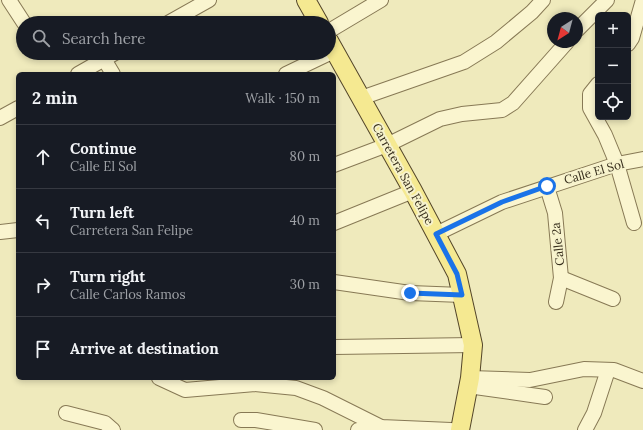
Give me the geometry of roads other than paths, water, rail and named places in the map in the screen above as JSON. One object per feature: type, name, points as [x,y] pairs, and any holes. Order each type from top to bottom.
[{"type":"main road","points":[[306,0],[315,16]]},
{"type":"main road","name":"Carretera San Felipe","points":[[336,55],[413,191],[457,274],[473,345],[469,382],[460,430]]},
{"type":"street","points":[[9,0],[19,16]]},
{"type":"street","points":[[180,16],[209,0]]},
{"type":"street","points":[[336,27],[381,0]]},
{"type":"street","points":[[361,98],[464,62],[496,42],[544,0]]},
{"type":"street","points":[[583,24],[607,0]]},
{"type":"street","points":[[631,40],[638,3]]},
{"type":"street","points":[[336,164],[387,145],[440,119],[462,114],[502,110],[513,104],[562,48]]},
{"type":"street","points":[[81,72],[102,60]]},
{"type":"street","points":[[110,60],[113,72]]},
{"type":"street","points":[[289,72],[308,60]]},
{"type":"street","points":[[595,88],[590,94],[590,108],[595,117]]},
{"type":"street","points":[[0,118],[16,109]]},
{"type":"street","points":[[597,120],[605,135],[617,164],[634,223]]},
{"type":"street","name":"Calle El Sol","points":[[436,234],[502,202],[617,164],[643,160]]},
{"type":"street","name":"Calle 2a","points":[[547,186],[554,213],[561,278],[556,302]]},
{"type":"street","points":[[336,222],[413,191]]},
{"type":"street","points":[[0,232],[16,230]]},
{"type":"street","points":[[561,278],[613,299]]},
{"type":"street","points":[[336,282],[404,293],[462,295]]},
{"type":"street","points":[[336,347],[473,345]]},
{"type":"street","points":[[469,382],[530,380],[584,369],[614,370],[643,381]]},
{"type":"street","points":[[585,430],[594,413],[608,370]]},
{"type":"street","points":[[163,380],[185,390],[255,384],[296,388],[323,398],[381,427]]},
{"type":"street","points":[[469,382],[545,397]]},
{"type":"street","points":[[66,413],[105,423],[114,430]]},
{"type":"street","points":[[240,420],[256,420],[315,430]]},
{"type":"street","points":[[358,430],[381,427],[451,430]]}]
